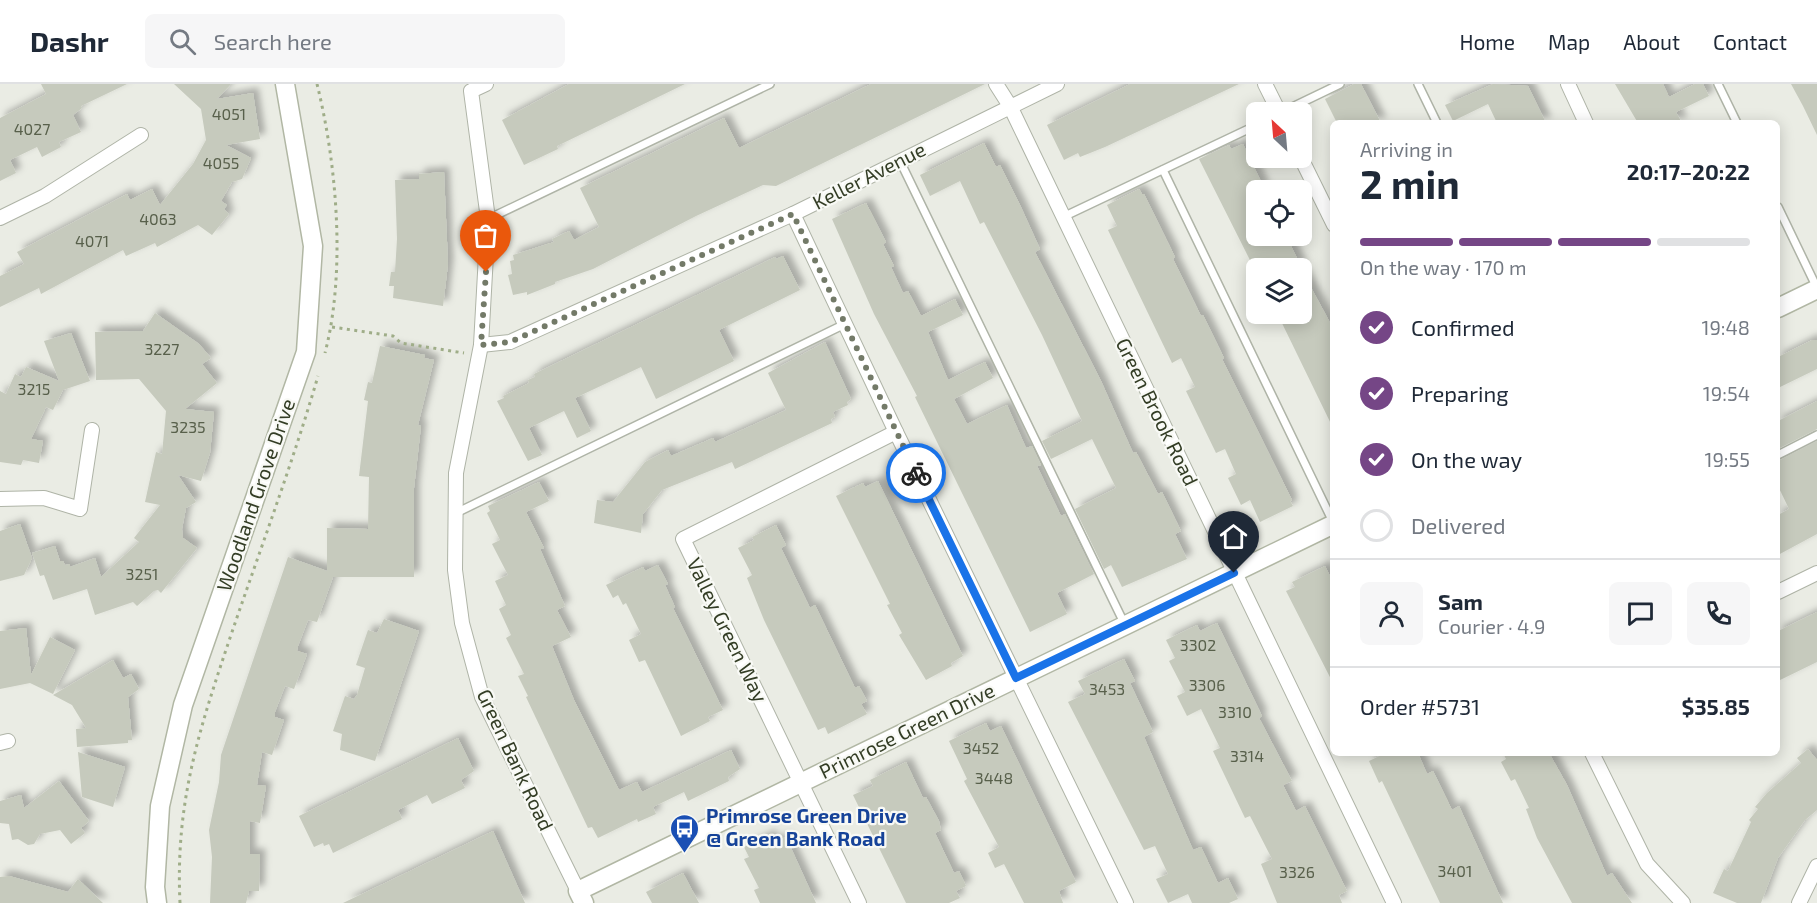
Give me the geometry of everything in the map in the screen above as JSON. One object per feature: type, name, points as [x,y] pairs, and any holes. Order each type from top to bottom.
[{"type":"street","name":"Woodland Grove Drive","points":[[158,903],[155,887],[160,806],[183,705],[306,352],[313,246],[285,84]]},
{"type":"street","name":"Green Brook Road","points":[[996,84],[1010,106],[1394,903]]},
{"type":"street","name":"Keller Avenue","points":[[480,350],[510,342],[793,214],[1057,84]]},
{"type":"street","points":[[1265,84],[1275,102]]},
{"type":"street","points":[[1568,84],[1585,120]]},
{"type":"street","name":"Green Bank Road","points":[[480,85],[471,91],[488,219],[480,350],[456,473],[455,570],[462,623],[482,697],[581,897]]},
{"type":"street","points":[[0,218],[45,196],[141,135]]},
{"type":"street","points":[[1306,168],[1330,217]]},
{"type":"street","points":[[793,214],[896,432],[1126,903]]},
{"type":"street","points":[[1780,307],[1817,288]]},
{"type":"street","points":[[0,499],[44,498],[80,509],[92,430]]},
{"type":"street","name":"Valley Green Way","points":[[859,903],[683,539],[896,432]]},
{"type":"street","name":"Primrose Green Drive","points":[[581,897],[800,782],[1330,525]]},
{"type":"street","points":[[1780,591],[1817,573]]},
{"type":"street","points":[[1593,756],[1647,864],[1683,903]]},
{"type":"street","points":[[1799,903],[1817,866]]},
{"type":"lane","points":[[488,219],[770,84]]},
{"type":"lane","points":[[1301,102],[1340,84]]},
{"type":"lane","points":[[1418,84],[1436,120]]},
{"type":"lane","points":[[1718,84],[1736,120]]},
{"type":"lane","points":[[1063,218],[1246,130]]},
{"type":"lane","points":[[899,160],[1125,625]]},
{"type":"lane","points":[[1164,171],[1330,518]]},
{"type":"lane","points":[[1780,211],[1817,288]]},
{"type":"lane","points":[[454,514],[845,324]]},
{"type":"lane","points":[[1780,454],[1817,435]]},
{"type":"path","points":[[332,327],[393,336],[401,343],[480,350]]},
{"type":"building","points":[[41,84],[127,84],[81,106],[82,108],[73,115],[81,132],[59,142],[61,147],[42,157],[37,147],[10,160],[16,173],[0,181],[0,118],[46,94]]},
{"type":"building","points":[[174,84],[231,84],[217,99],[253,93],[260,139],[226,145],[251,158],[242,179],[232,182],[221,201],[227,205],[224,209],[229,214],[212,235],[198,225],[157,247],[155,243],[126,256],[123,250],[41,294],[39,288],[0,307],[0,276],[24,264],[17,252],[127,194],[130,200],[152,189],[160,205],[193,164],[206,140],[201,109]]},
{"type":"building","points":[[569,84],[685,84],[557,146],[558,149],[524,165],[502,120]]},
{"type":"building","points":[[871,84],[985,84],[776,186],[763,185],[696,216],[593,269],[555,282],[555,284],[527,295],[527,292],[513,295],[508,275],[512,274],[510,261],[514,260],[513,255],[554,242],[552,239],[569,231],[574,240],[599,227],[580,188],[724,118],[739,148]]},
{"type":"building","points":[[1130,84],[1239,84],[1105,147],[1080,157],[1078,153],[1064,160],[1047,125]]},
{"type":"building","points":[[1354,84],[1361,84],[1379,120],[1336,120],[1325,99]]},
{"type":"building","points":[[1493,84],[1528,86],[1545,120],[1496,120],[1488,104],[1452,120],[1445,105]]},
{"type":"building","points":[[1615,84],[1663,84],[1669,97],[1695,84],[1703,84],[1709,96],[1676,112],[1680,120],[1636,120]]},
{"type":"building","points":[[1791,84],[1817,84],[1817,135],[1803,106]]},
{"type":"building","points":[[984,143],[996,167],[1000,165],[1020,205],[1040,249],[1035,252],[1101,381],[1133,453],[1136,452],[1158,494],[1162,492],[1181,531],[1175,534],[1187,559],[1122,587],[1111,565],[1104,569],[1075,509],[1116,488],[1092,439],[1051,459],[1042,441],[1082,421],[1042,335],[984,222],[980,224],[960,181],[930,196],[920,175]]},
{"type":"building","points":[[1243,144],[1246,150],[1246,168],[1254,168],[1260,180],[1246,180],[1246,246],[1291,246],[1297,258],[1249,258],[1199,159],[1229,145],[1231,149]]},
{"type":"building","points":[[444,172],[448,264],[443,306],[393,298],[394,286],[389,286],[391,272],[395,272],[397,239],[395,180],[419,179],[419,174]]},
{"type":"building","points":[[1139,189],[1144,194],[1175,257],[1173,259],[1201,316],[1203,315],[1224,358],[1222,359],[1292,500],[1290,501],[1293,506],[1260,522],[1250,500],[1241,505],[1228,478],[1236,474],[1225,449],[1216,453],[1186,391],[1195,387],[1181,358],[1172,363],[1108,230],[1117,226],[1107,205]]},
{"type":"building","points":[[866,203],[886,242],[883,244],[894,266],[891,267],[903,293],[908,291],[921,316],[955,299],[963,315],[928,332],[948,380],[985,362],[993,378],[954,399],[967,424],[1007,405],[1026,448],[1032,446],[1041,465],[1037,466],[1061,516],[1065,514],[1094,574],[1057,593],[1067,614],[1030,632],[915,397],[917,396],[874,314],[832,219]]},
{"type":"building","points":[[783,256],[800,290],[719,330],[734,361],[656,399],[641,367],[575,398],[591,431],[577,438],[564,411],[529,428],[542,455],[528,461],[497,401],[504,398],[503,396],[529,383],[528,380],[535,377],[534,374],[775,257],[776,259]]},
{"type":"building","points":[[1312,289],[1330,323],[1330,422],[1282,324],[1312,324]]},
{"type":"building","points":[[155,313],[199,344],[211,358],[202,364],[217,383],[185,409],[214,412],[210,453],[201,481],[178,475],[196,502],[186,508],[182,529],[183,538],[197,548],[161,593],[158,590],[154,591],[137,606],[133,602],[95,615],[87,589],[53,600],[44,575],[40,576],[32,553],[55,546],[60,561],[63,561],[65,565],[70,564],[70,567],[95,558],[101,577],[139,542],[134,538],[160,505],[145,502],[156,452],[162,454],[166,411],[139,379],[96,380],[95,332],[143,331]]},
{"type":"building","points":[[71,333],[90,381],[63,390],[53,410],[46,407],[31,439],[43,441],[39,463],[23,460],[21,465],[0,462],[0,391],[6,394],[15,374],[21,377],[26,367],[59,381],[44,341]]},
{"type":"building","points":[[1812,340],[1817,340],[1817,369],[1780,387],[1780,356]]},
{"type":"building","points":[[825,342],[851,399],[847,402],[848,405],[833,412],[835,417],[831,419],[832,423],[735,469],[732,462],[662,490],[643,514],[641,533],[594,523],[597,500],[613,502],[645,462],[668,450],[671,456],[713,438],[715,442],[786,410],[768,373]]},
{"type":"building","points":[[380,346],[425,355],[424,358],[434,360],[418,425],[421,426],[414,488],[414,577],[333,577],[317,622],[308,620],[298,646],[297,651],[307,654],[294,689],[285,686],[275,712],[275,717],[284,720],[272,755],[262,752],[257,785],[266,786],[260,823],[250,821],[250,854],[260,854],[259,891],[249,891],[246,903],[210,903],[212,857],[209,830],[219,782],[221,755],[288,557],[327,571],[327,528],[368,529],[369,477],[359,476],[368,401],[364,400],[368,382],[372,383]]},
{"type":"building","points":[[1817,401],[1817,429],[1780,448],[1780,420]]},
{"type":"building","points":[[1817,441],[1817,534],[1780,554],[1780,514],[1789,509],[1780,490],[1780,460]]},
{"type":"building","points":[[878,481],[963,656],[951,663],[952,666],[926,680],[899,635],[902,633],[887,605],[890,604],[836,496],[863,483],[865,487]]},
{"type":"building","points":[[539,482],[549,501],[526,512],[544,548],[540,549],[565,606],[557,610],[571,637],[552,646],[574,700],[619,790],[637,782],[642,792],[731,750],[740,769],[728,777],[729,781],[688,801],[684,792],[653,807],[656,814],[638,822],[637,819],[598,838],[592,827],[588,828],[526,697],[528,696],[518,676],[524,674],[506,638],[511,635],[499,609],[506,605],[495,581],[508,575],[492,544],[500,540],[487,513],[490,511],[488,506]]},
{"type":"building","points":[[20,524],[32,558],[24,575],[0,581],[0,531]]},
{"type":"building","points":[[776,525],[786,545],[781,548],[810,608],[815,605],[855,688],[859,686],[867,701],[861,704],[867,714],[828,734],[825,727],[818,730],[764,620],[747,578],[752,575],[738,548],[754,540],[752,537]]},
{"type":"building","points":[[658,565],[668,584],[665,585],[675,607],[673,608],[723,710],[708,717],[710,721],[681,736],[645,660],[639,662],[629,640],[641,634],[626,603],[623,605],[618,595],[613,598],[606,585],[643,567],[645,571]]},
{"type":"building","points":[[1325,566],[1330,576],[1330,677],[1286,591],[1295,587],[1292,582]]},
{"type":"building","points":[[1817,612],[1817,662],[1780,680],[1780,630]]},
{"type":"building","points":[[384,619],[419,631],[375,761],[340,750],[342,734],[333,731],[345,696],[354,699],[357,695],[365,668],[356,665],[368,630],[377,633]]},
{"type":"building","points":[[1217,623],[1262,716],[1259,718],[1292,781],[1283,785],[1296,811],[1305,806],[1347,891],[1339,895],[1342,903],[1277,903],[1261,864],[1272,859],[1250,816],[1245,818],[1213,751],[1220,748],[1201,709],[1187,716],[1177,696],[1185,692],[1169,661],[1175,658],[1166,640],[1197,625],[1200,631]]},
{"type":"building","points":[[26,628],[31,675],[50,637],[75,650],[53,694],[30,683],[0,689],[0,631]]},
{"type":"building","points":[[1124,659],[1135,681],[1130,683],[1153,732],[1144,737],[1193,850],[1201,847],[1218,883],[1228,878],[1238,899],[1229,903],[1192,903],[1188,894],[1168,903],[1156,879],[1168,874],[1155,846],[1144,850],[1068,702],[1085,694],[1078,681]]},
{"type":"building","points":[[113,660],[123,678],[131,674],[139,689],[128,697],[132,740],[128,740],[128,743],[77,747],[76,729],[86,728],[72,705],[53,695]]},
{"type":"building","points":[[986,723],[990,731],[1001,726],[1076,882],[1059,891],[1063,903],[1024,903],[1004,864],[995,868],[988,853],[999,847],[964,781],[967,779],[949,741]]},
{"type":"building","points":[[458,738],[474,771],[461,780],[465,788],[432,804],[427,795],[398,810],[402,819],[333,853],[329,844],[324,846],[323,843],[314,847],[299,816]]},
{"type":"building","points":[[1808,749],[1817,760],[1817,810],[1805,820],[1778,858],[1761,903],[1737,903],[1713,893],[1724,869],[1728,871],[1751,822],[1749,820],[1758,809],[1755,807],[1767,793],[1801,763],[1797,758]]},
{"type":"building","points":[[78,752],[125,767],[113,807],[82,797]]},
{"type":"building","points":[[1380,756],[1419,756],[1427,774],[1433,771],[1452,810],[1459,806],[1503,903],[1440,903],[1382,781],[1379,783],[1369,761]]},
{"type":"building","points":[[1504,756],[1551,756],[1567,785],[1607,876],[1612,873],[1632,903],[1572,903],[1537,838],[1526,809],[1529,808],[1515,779],[1511,781],[1501,762],[1506,759]]},
{"type":"building","points":[[906,762],[923,798],[926,797],[939,821],[941,830],[935,833],[954,873],[959,871],[966,886],[956,891],[960,898],[949,903],[906,903],[853,795],[873,786],[870,780]]},
{"type":"building","points":[[59,781],[89,821],[81,828],[85,833],[71,844],[60,830],[40,834],[34,844],[28,845],[18,839],[12,840],[9,824],[0,823],[0,801],[21,795],[24,808]]},
{"type":"building","points":[[493,831],[525,903],[343,903],[385,883]]},
{"type":"building","points":[[770,835],[774,842],[786,837],[816,903],[760,903],[754,890],[759,888],[744,859],[749,857],[744,847]]},
{"type":"building","points":[[683,873],[699,903],[652,903],[646,892]]},
{"type":"building","points":[[9,876],[68,892],[78,879],[103,903],[0,903],[0,877]]},
{"type":"way so far","points":[[486,272],[481,345],[510,342],[793,214],[916,473]]},
{"type":"place","name":"Primrose Green Drive @ Green Bank Road","points":[[685,854]]},
{"type":"route","points":[[916,473],[1016,678],[1234,573]]}]
